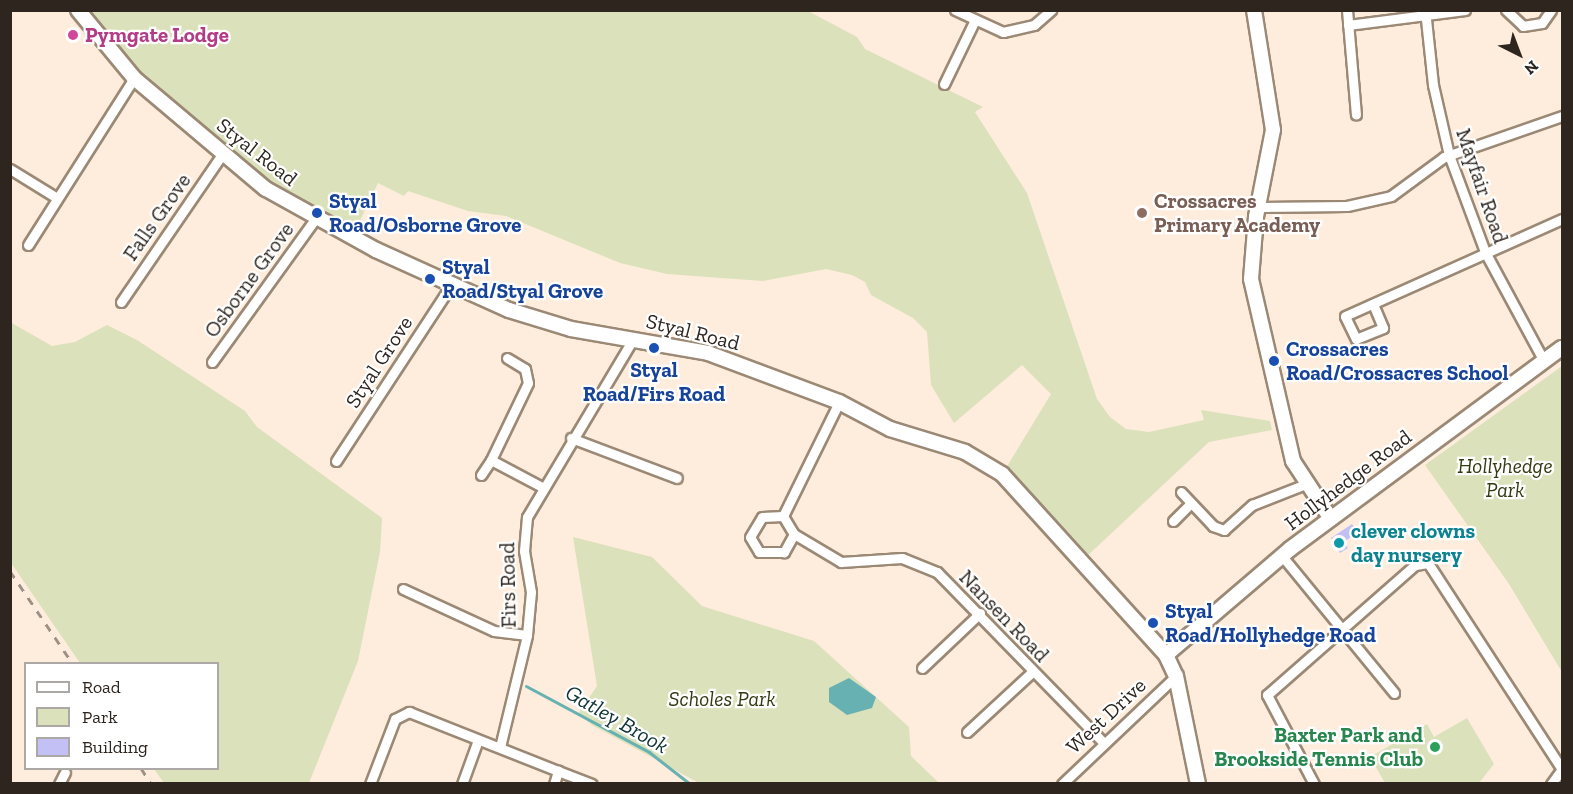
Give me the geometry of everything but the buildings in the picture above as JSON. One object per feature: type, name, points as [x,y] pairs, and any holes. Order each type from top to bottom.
[{"type":"main road","name":"Styal Road","points":[[78,10],[134,78],[266,189],[315,219],[519,313],[571,329],[708,353],[839,402],[890,429],[965,452],[1002,474],[1166,655],[1176,676],[1198,783]]},
{"type":"main road","points":[[1254,10],[1273,130],[1252,254],[1255,301],[1283,428],[1306,484],[1331,519]]},
{"type":"main road","name":"Hollyhedge Road","points":[[1166,655],[1282,556],[1563,348]]},
{"type":"street","points":[[955,10],[1003,32],[1020,32],[1051,10]]},
{"type":"street","points":[[1347,10],[1356,115]]},
{"type":"street","points":[[1348,25],[1465,10]]},
{"type":"street","points":[[1506,10],[1523,26],[1542,23],[1551,10]]},
{"type":"street","name":"Mayfair Road","points":[[1424,14],[1449,155],[1485,252],[1544,361]]},
{"type":"street","points":[[944,84],[975,20]]},
{"type":"street","points":[[28,245],[134,78]]},
{"type":"street","points":[[1260,207],[1301,209],[1372,202],[1403,189],[1449,155],[1563,116]]},
{"type":"street","name":"Falls Grove","points":[[121,302],[223,153]]},
{"type":"street","points":[[10,170],[57,198]]},
{"type":"street","name":"Osborne Grove","points":[[212,362],[315,219]]},
{"type":"street","points":[[1373,304],[1563,219]]},
{"type":"street","name":"Styal Grove","points":[[336,461],[453,282]]},
{"type":"street","name":"Firs Road","points":[[500,747],[527,635],[531,592],[524,551],[527,517],[571,438],[633,339]]},
{"type":"street","points":[[481,475],[491,460],[528,383],[529,368],[507,358]]},
{"type":"street","points":[[783,516],[839,402]]},
{"type":"street","points":[[571,438],[676,478]]},
{"type":"street","points":[[491,460],[542,487]]},
{"type":"street","points":[[1181,492],[1213,526],[1224,530],[1252,505],[1306,484]]},
{"type":"street","points":[[1173,521],[1191,503]]},
{"type":"street","points":[[783,516],[794,534],[784,552],[759,552],[750,537],[762,517],[783,516]]},
{"type":"street","name":"Nansen Road","points":[[794,534],[841,562],[902,558],[928,569],[980,613],[1032,672],[1103,742]]},
{"type":"street","points":[[1282,556],[1394,693]]},
{"type":"street","points":[[1314,783],[1267,696],[1415,565],[1428,563],[1562,769],[1551,783]]},
{"type":"street","points":[[403,589],[494,631],[527,635]]},
{"type":"street","points":[[922,668],[980,613]]},
{"type":"street","points":[[967,732],[1032,672]]},
{"type":"street","name":"West Drive","points":[[1062,783],[1103,742],[1176,676]]},
{"type":"street","points":[[370,783],[392,727],[402,713],[416,714],[592,783]]},
{"type":"street","points":[[462,783],[478,740]]},
{"type":"street","points":[[554,783],[558,771]]},
{"type":"street","points":[[58,783],[65,772]]},
{"type":"green space","points":[[87,11],[808,11],[857,37],[865,49],[983,107],[975,112],[1027,193],[1097,399],[1110,417],[1126,429],[1149,432],[1204,420],[1201,410],[1270,421],[1272,430],[1209,442],[1085,558],[1006,468],[1051,394],[1022,365],[954,423],[931,385],[927,332],[913,318],[871,295],[865,282],[852,275],[826,269],[763,281],[667,274],[620,263],[506,216],[468,211],[408,191],[404,196],[378,183],[354,233],[273,189],[137,74]]},
{"type":"green space","points":[[10,322],[52,346],[75,342],[107,325],[137,340],[245,411],[257,427],[382,518],[380,552],[358,661],[309,783],[164,783],[155,770],[219,770],[219,662],[79,662],[11,563]]},
{"type":"green space","name":"Hollyhedge Park","points":[[1562,366],[1562,672],[1509,584],[1425,465]]},
{"type":"green space","name":"Scholes Park","points":[[573,537],[652,557],[702,606],[814,641],[909,727],[911,756],[939,783],[699,783],[592,725],[578,714],[597,686]]},
{"type":"green space","name":"Baxter Park and Brookside Tennis Club","points":[[1467,718],[1494,764],[1479,783],[1385,783],[1370,757],[1427,724],[1434,737]]},
{"type":"water","points":[[849,678],[876,697],[872,708],[847,715],[829,702],[829,688]]},
{"type":"waterway","name":"Gatley Brook","points":[[526,686],[649,752],[690,784]]},
{"type":"railway","points":[[10,571],[72,662]]},
{"type":"railway","points":[[142,770],[151,784]]},
{"type":"place","name":"Pymgate Lodge","points":[[73,35]]},
{"type":"place","name":"Styal Road/Osborne Grove","points":[[317,213]]},
{"type":"place","name":"Crossacres Primary Academy","points":[[1142,213]]},
{"type":"place","name":"Styal Road/Styal Grove","points":[[430,279]]},
{"type":"place","name":"Styal Road/Firs Road","points":[[654,348]]},
{"type":"place","name":"Crossacres Road/Crossacres School","points":[[1274,361]]},
{"type":"place","name":"clever clowns day nursery","points":[[1339,543]]},
{"type":"place","name":"Styal Road/Hollyhedge Road","points":[[1153,623]]},
{"type":"place","name":"Baxter Park and Brookside Tennis Club","points":[[1435,747]]}]
